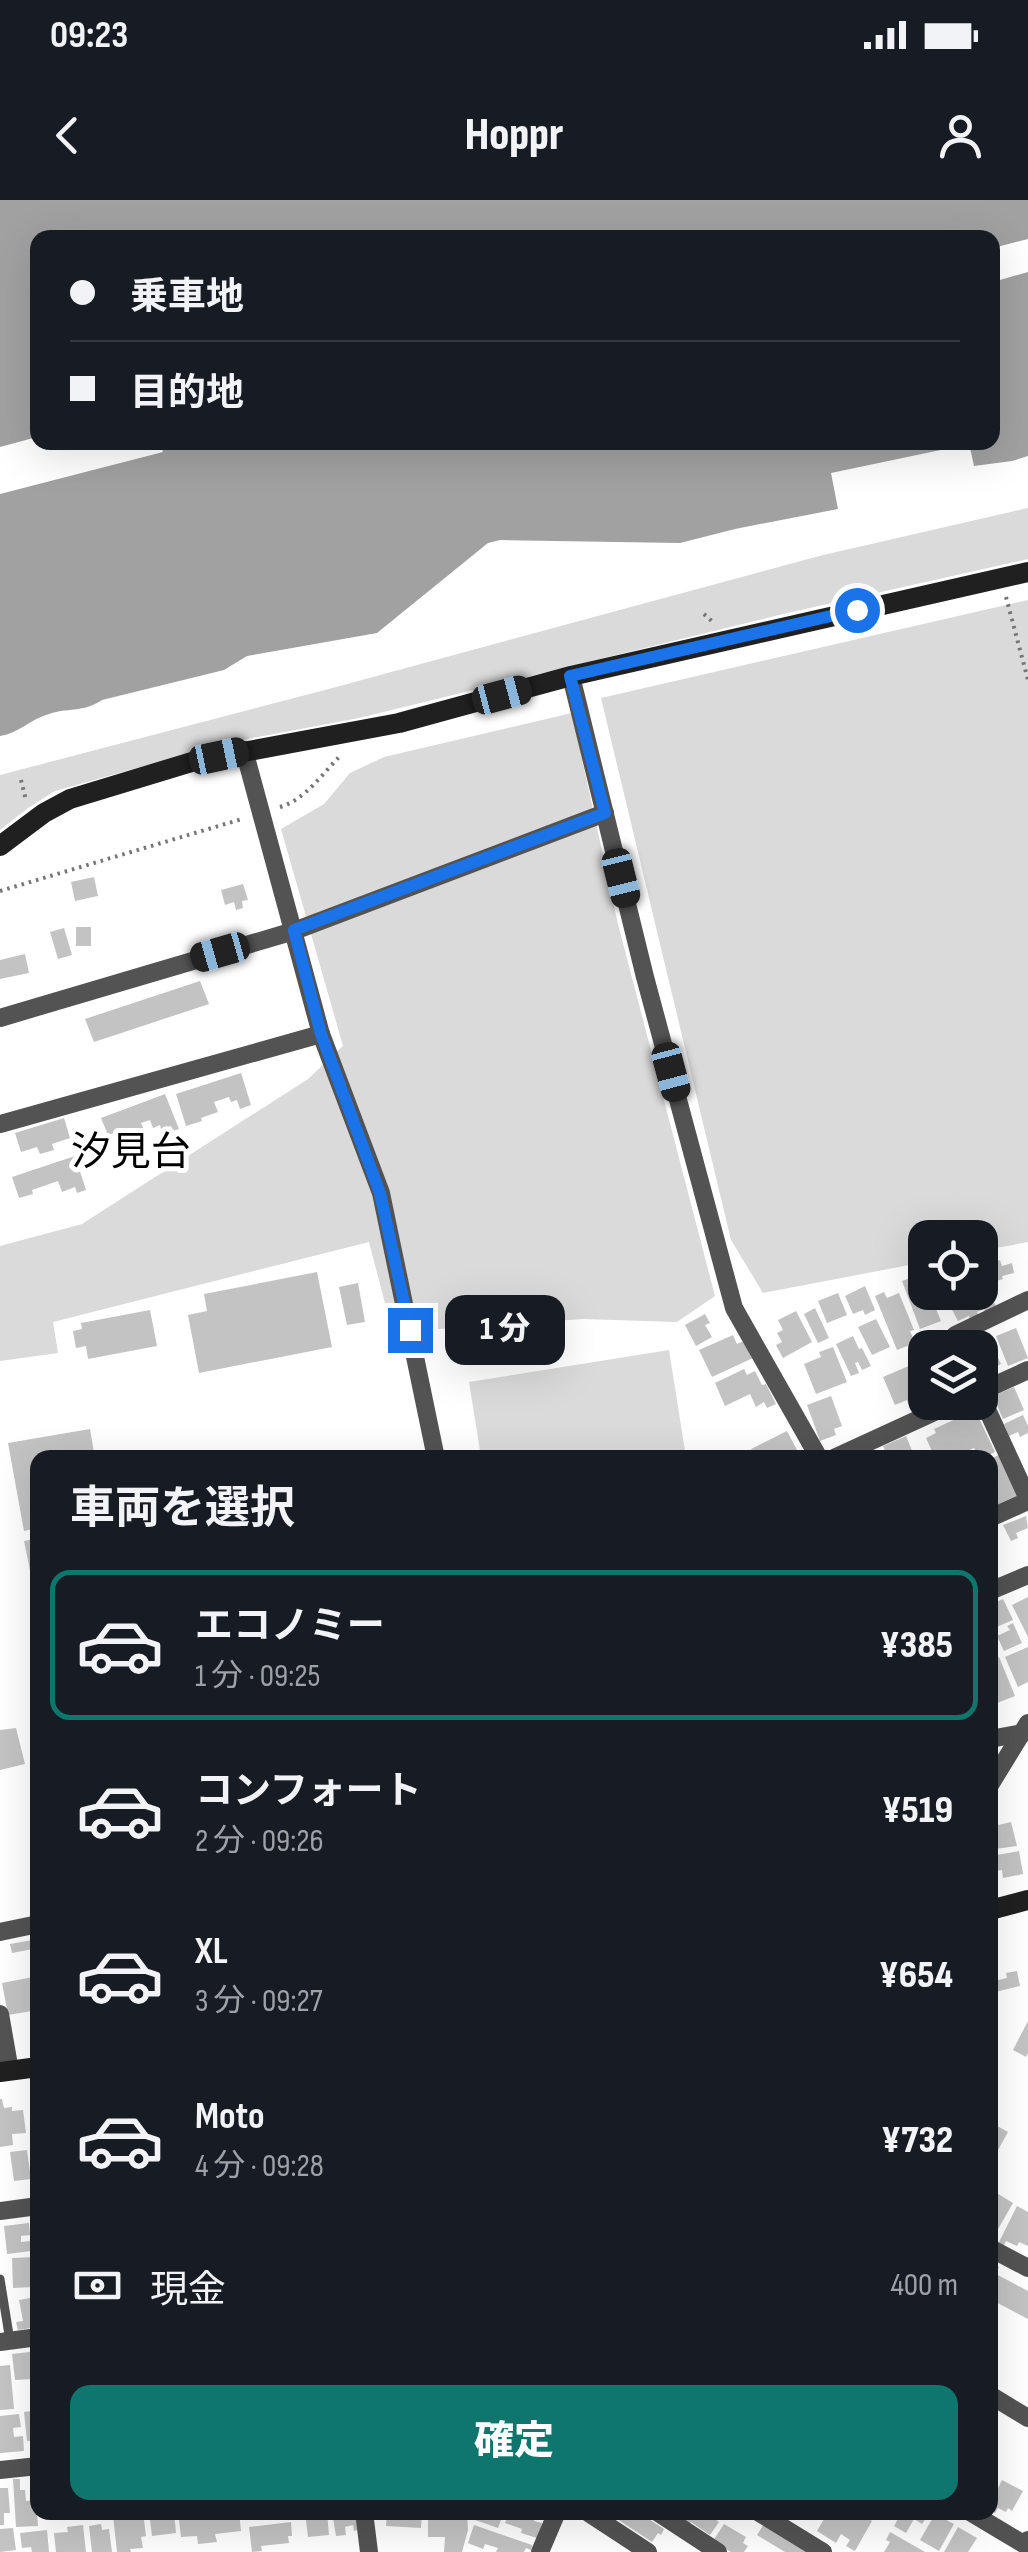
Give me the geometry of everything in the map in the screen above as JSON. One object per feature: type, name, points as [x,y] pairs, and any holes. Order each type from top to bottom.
[{"type":"street","points":[[0,846],[70,799],[195,760],[399,723],[570,676],[1028,572]]},
{"type":"street","points":[[570,676],[734,1308],[814,1450]]},
{"type":"street","points":[[244,750],[321,1034],[380,1193],[434,1450]]},
{"type":"street","points":[[0,1018],[294,930],[605,813]]},
{"type":"street","points":[[0,1124],[321,1034]]},
{"type":"street","points":[[965,1330],[1028,1300]]},
{"type":"street","points":[[998,1384],[1028,1370]]},
{"type":"street","points":[[851,1450],[917,1420]]},
{"type":"street","points":[[992,1420],[1028,1500],[998,1514]]},
{"type":"street","points":[[998,1588],[1028,1575]]},
{"type":"street","points":[[998,1737],[1026,1729]]},
{"type":"street","points":[[998,1773],[1026,1729]]},
{"type":"street","points":[[998,1908],[1028,1900]]},
{"type":"street","points":[[0,1932],[30,1926]]},
{"type":"street","points":[[0,2014],[5,2071],[30,2068]]},
{"type":"street","points":[[0,2211],[30,2207]]},
{"type":"street","points":[[998,2252],[1028,2268]]},
{"type":"street","points":[[5,2342],[30,2339]]},
{"type":"street","points":[[998,2400],[1028,2418]]},
{"type":"street","points":[[0,2470],[30,2467]]},
{"type":"street","points":[[365,2520],[369,2552]]},
{"type":"street","points":[[540,2552],[554,2520]]},
{"type":"street","points":[[599,2520],[648,2552]]},
{"type":"street","points":[[669,2520],[718,2552]]},
{"type":"street","points":[[771,2520],[824,2552]]},
{"type":"street","points":[[984,2520],[1025,2544],[1028,2540]]},
{"type":"lane","points":[[0,2280],[5,2342]]},
{"type":"path","points":[[1000,578],[1028,680]]},
{"type":"path","points":[[270,810],[288,805],[310,789],[342,754]]},
{"type":"path","points":[[21,780],[28,805]]},
{"type":"path","points":[[0,892],[252,816]]},
{"type":"shaded area","points":[[0,200],[1028,200],[1028,239],[1000,246],[1000,230],[30,230],[30,450],[941,450],[831,473],[838,509],[680,543],[488,543],[377,633],[247,656],[224,670],[40,717],[0,736]]},
{"type":"shaded area","points":[[1028,272],[1028,456],[974,466],[971,450],[1000,450],[1000,280]]},
{"type":"shaded area","points":[[1028,508],[1028,559],[783,614],[359,718],[226,743],[55,791],[0,830],[0,775],[819,556]]},
{"type":"shaded area","points":[[1028,600],[1028,1242],[998,1248],[998,1220],[908,1220],[908,1265],[763,1293],[731,1240],[601,698]]},
{"type":"shaded area","points":[[572,713],[618,924],[715,1296],[677,1322],[583,1319],[392,1330],[369,1242],[53,1322],[58,1353],[0,1361],[0,1246],[82,1224],[308,1079],[343,1046],[281,829],[324,804],[350,773],[384,757]]},
{"type":"shaded area","points":[[669,1350],[685,1450],[480,1450],[469,1382]]},
{"type":"pier","points":[[30,439],[30,450],[163,452],[0,494],[0,447]]},
{"type":"building","points":[[94,877],[98,896],[75,901],[71,882]]},
{"type":"building","points":[[243,884],[248,900],[242,901],[243,908],[236,910],[234,902],[225,905],[221,890]]},
{"type":"building","points":[[76,927],[91,927],[91,946],[76,946]]},
{"type":"building","points":[[64,928],[72,955],[58,959],[50,932]]},
{"type":"building","points":[[25,954],[29,973],[0,979],[0,960]]},
{"type":"building","points":[[200,981],[209,1004],[94,1042],[85,1019]]},
{"type":"building","points":[[241,1073],[251,1105],[240,1109],[237,1100],[231,1102],[229,1097],[214,1102],[218,1112],[186,1126],[176,1094]]},
{"type":"building","points":[[165,1094],[179,1129],[161,1129],[160,1125],[153,1128],[150,1120],[141,1123],[146,1134],[128,1141],[123,1130],[108,1135],[101,1118]]},
{"type":"building","points":[[64,1118],[70,1138],[52,1144],[54,1150],[40,1154],[37,1147],[21,1152],[15,1133]]},
{"type":"building","points":[[75,1156],[86,1190],[77,1193],[75,1187],[62,1192],[58,1181],[19,1198],[12,1177]]},
{"type":"building","points":[[998,1261],[1002,1266],[1012,1263],[1014,1273],[998,1280]]},
{"type":"building","points":[[317,1272],[332,1347],[199,1373],[188,1315],[207,1311],[204,1294]]},
{"type":"building","points":[[358,1283],[365,1322],[347,1325],[339,1287]]},
{"type":"building","points":[[865,1286],[875,1310],[865,1315],[863,1310],[853,1314],[845,1296]]},
{"type":"building","points":[[884,1292],[887,1298],[899,1293],[914,1330],[908,1330],[908,1346],[897,1350],[875,1296]]},
{"type":"building","points":[[838,1293],[847,1315],[827,1323],[818,1301]]},
{"type":"building","points":[[815,1308],[829,1338],[818,1343],[804,1314]]},
{"type":"building","points":[[150,1310],[157,1346],[88,1359],[86,1346],[76,1348],[73,1331],[82,1329],[81,1323]]},
{"type":"building","points":[[913,1310],[937,1310],[941,1321],[920,1329]]},
{"type":"building","points":[[952,1310],[982,1310],[977,1312],[979,1316],[958,1321]]},
{"type":"building","points":[[796,1311],[812,1342],[783,1358],[776,1345],[782,1342],[777,1333],[783,1330],[778,1320]]},
{"type":"building","points":[[705,1314],[710,1323],[705,1325],[712,1337],[696,1346],[685,1325]]},
{"type":"building","points":[[876,1319],[890,1347],[872,1355],[858,1327]]},
{"type":"building","points":[[1016,1328],[1028,1358],[1008,1366],[998,1335]]},
{"type":"building","points":[[733,1335],[737,1344],[746,1340],[755,1357],[712,1377],[699,1350]]},
{"type":"building","points":[[853,1336],[871,1366],[862,1370],[855,1363],[859,1373],[851,1376],[836,1344]]},
{"type":"building","points":[[833,1347],[847,1382],[816,1394],[804,1364]]},
{"type":"building","points":[[908,1366],[908,1403],[907,1400],[895,1405],[883,1377]]},
{"type":"building","points":[[744,1369],[747,1375],[755,1371],[776,1404],[767,1408],[764,1402],[756,1407],[750,1394],[725,1406],[715,1383]]},
{"type":"building","points":[[1014,1387],[1024,1410],[1003,1419],[998,1394]]},
{"type":"building","points":[[831,1396],[842,1426],[834,1429],[836,1435],[820,1441],[807,1405]]},
{"type":"building","points":[[1023,1415],[1028,1433],[1009,1436],[1004,1424]]},
{"type":"building","points":[[953,1420],[980,1420],[994,1450],[931,1450],[926,1438],[936,1433],[934,1429]]},
{"type":"building","points":[[90,1429],[94,1450],[30,1450],[30,1530],[24,1531],[8,1443]]},
{"type":"building","points":[[787,1431],[797,1450],[751,1450]]},
{"type":"building","points":[[906,1436],[912,1450],[885,1450],[883,1446]]},
{"type":"building","points":[[998,1455],[1019,1497],[998,1507]]},
{"type":"building","points":[[1026,1516],[1028,1528],[1016,1533],[1018,1538],[1011,1541],[1003,1525]]},
{"type":"building","points":[[30,1540],[30,1570],[24,1541]]},
{"type":"building","points":[[1028,1597],[1028,1637],[1012,1605]]},
{"type":"building","points":[[1003,1599],[1013,1620],[998,1626],[998,1601]]},
{"type":"building","points":[[1013,1623],[1022,1643],[1004,1651],[998,1636],[1010,1630],[1007,1626]]},
{"type":"building","points":[[1028,1647],[1028,1682],[1018,1687],[1005,1657]]},
{"type":"building","points":[[998,1657],[1015,1696],[998,1703]]},
{"type":"building","points":[[16,1728],[25,1764],[0,1770],[0,1730]]},
{"type":"building","points":[[1011,1822],[1017,1846],[998,1849],[998,1825]]},
{"type":"building","points":[[1019,1851],[1023,1874],[1003,1878],[1002,1870],[998,1871],[998,1855]]},
{"type":"building","points":[[30,1940],[30,1950],[12,1953],[10,1944]]},
{"type":"building","points":[[1017,1971],[1020,1986],[998,1991],[998,1980],[1007,1978],[1006,1973]]},
{"type":"building","points":[[30,1978],[30,2011],[8,2015],[2,1983]]},
{"type":"building","points":[[1028,2021],[1028,2053],[1026,2057],[1013,2050]]},
{"type":"building","points":[[0,2099],[4,2108],[23,2110],[26,2133],[12,2134],[13,2145],[0,2147]]},
{"type":"building","points":[[998,2126],[1008,2132],[998,2150]]},
{"type":"building","points":[[27,2150],[30,2179],[14,2181],[10,2152]]},
{"type":"building","points":[[998,2194],[1013,2203],[998,2229]]},
{"type":"building","points":[[1017,2206],[1028,2212],[1028,2246],[1006,2241],[1003,2247],[998,2244]]},
{"type":"building","points":[[29,2223],[30,2235],[21,2236],[21,2242],[30,2241],[30,2251],[7,2254],[4,2226]]},
{"type":"building","points":[[30,2257],[30,2287],[13,2288],[12,2258]]},
{"type":"building","points":[[998,2275],[1028,2291],[1028,2319],[998,2303]]},
{"type":"building","points":[[30,2298],[30,2328],[18,2330],[16,2322],[23,2321],[19,2300]]},
{"type":"building","points":[[30,2352],[30,2379],[15,2380],[12,2354]]},
{"type":"building","points":[[10,2365],[14,2409],[0,2410],[0,2366]]},
{"type":"building","points":[[30,2411],[30,2441],[27,2441],[24,2412]]},
{"type":"building","points":[[19,2414],[21,2427],[13,2428],[14,2437],[23,2436],[24,2451],[0,2453],[0,2416]]},
{"type":"building","points":[[13,2479],[20,2479],[20,2490],[25,2490],[26,2501],[30,2501],[30,2520],[38,2520],[38,2526],[16,2527]]},
{"type":"building","points":[[1002,2480],[1023,2491],[1012,2511],[998,2508]]},
{"type":"building","points":[[0,2488],[8,2488],[10,2513],[4,2513],[4,2525],[0,2525]]},
{"type":"building","points":[[114,2520],[144,2520],[143,2548],[117,2552]]},
{"type":"building","points":[[150,2520],[175,2520],[176,2533],[152,2536]]},
{"type":"building","points":[[179,2520],[240,2520],[241,2531],[215,2534],[217,2542],[198,2544],[197,2536],[181,2537]]},
{"type":"building","points":[[306,2520],[328,2520],[329,2535],[308,2537]]},
{"type":"building","points":[[333,2520],[356,2520],[358,2530],[354,2531],[353,2525],[345,2527],[346,2535],[336,2536]]},
{"type":"building","points":[[386,2520],[422,2520],[421,2528],[386,2526]]},
{"type":"building","points":[[428,2520],[467,2520],[462,2552],[444,2552],[445,2537],[428,2537]]},
{"type":"building","points":[[475,2520],[501,2520],[498,2528]]},
{"type":"building","points":[[534,2520],[542,2523],[537,2538],[505,2523]]},
{"type":"building","points":[[619,2520],[650,2520],[664,2529],[652,2542]]},
{"type":"building","points":[[716,2520],[719,2522],[710,2535],[691,2522],[687,2526],[682,2522]]},
{"type":"building","points":[[823,2520],[872,2521],[855,2551],[846,2546],[850,2540],[841,2534],[836,2543],[817,2531]]},
{"type":"building","points":[[897,2520],[913,2520],[906,2533],[894,2526]]},
{"type":"building","points":[[932,2520],[954,2524],[939,2551],[920,2540]]},
{"type":"building","points":[[291,2522],[289,2543],[261,2546],[262,2551],[252,2552],[249,2527]]},
{"type":"building","points":[[101,2524],[102,2530],[109,2529],[112,2552],[92,2552],[89,2526]]},
{"type":"building","points":[[724,2524],[746,2537],[743,2543],[748,2546],[744,2552],[731,2552],[713,2541]]},
{"type":"building","points":[[764,2524],[811,2552],[785,2552],[757,2535]]},
{"type":"building","points":[[83,2525],[86,2552],[56,2552],[54,2533]]},
{"type":"building","points":[[474,2525],[532,2545],[531,2550],[496,2552],[498,2548],[485,2544],[483,2549],[468,2543]]},
{"type":"building","points":[[958,2527],[977,2538],[968,2552],[944,2552]]},
{"type":"building","points":[[13,2528],[16,2550],[0,2552],[0,2529]]},
{"type":"building","points":[[47,2530],[49,2552],[22,2548],[20,2533]]},
{"type":"building","points":[[890,2532],[925,2552],[884,2552]]},
{"type":"district","name":"汐見台","points":[[131,1151]]},
{"type":"route","points":[[410,1330],[380,1193],[321,1034],[294,930],[605,813],[570,676],[857,610]]}]
